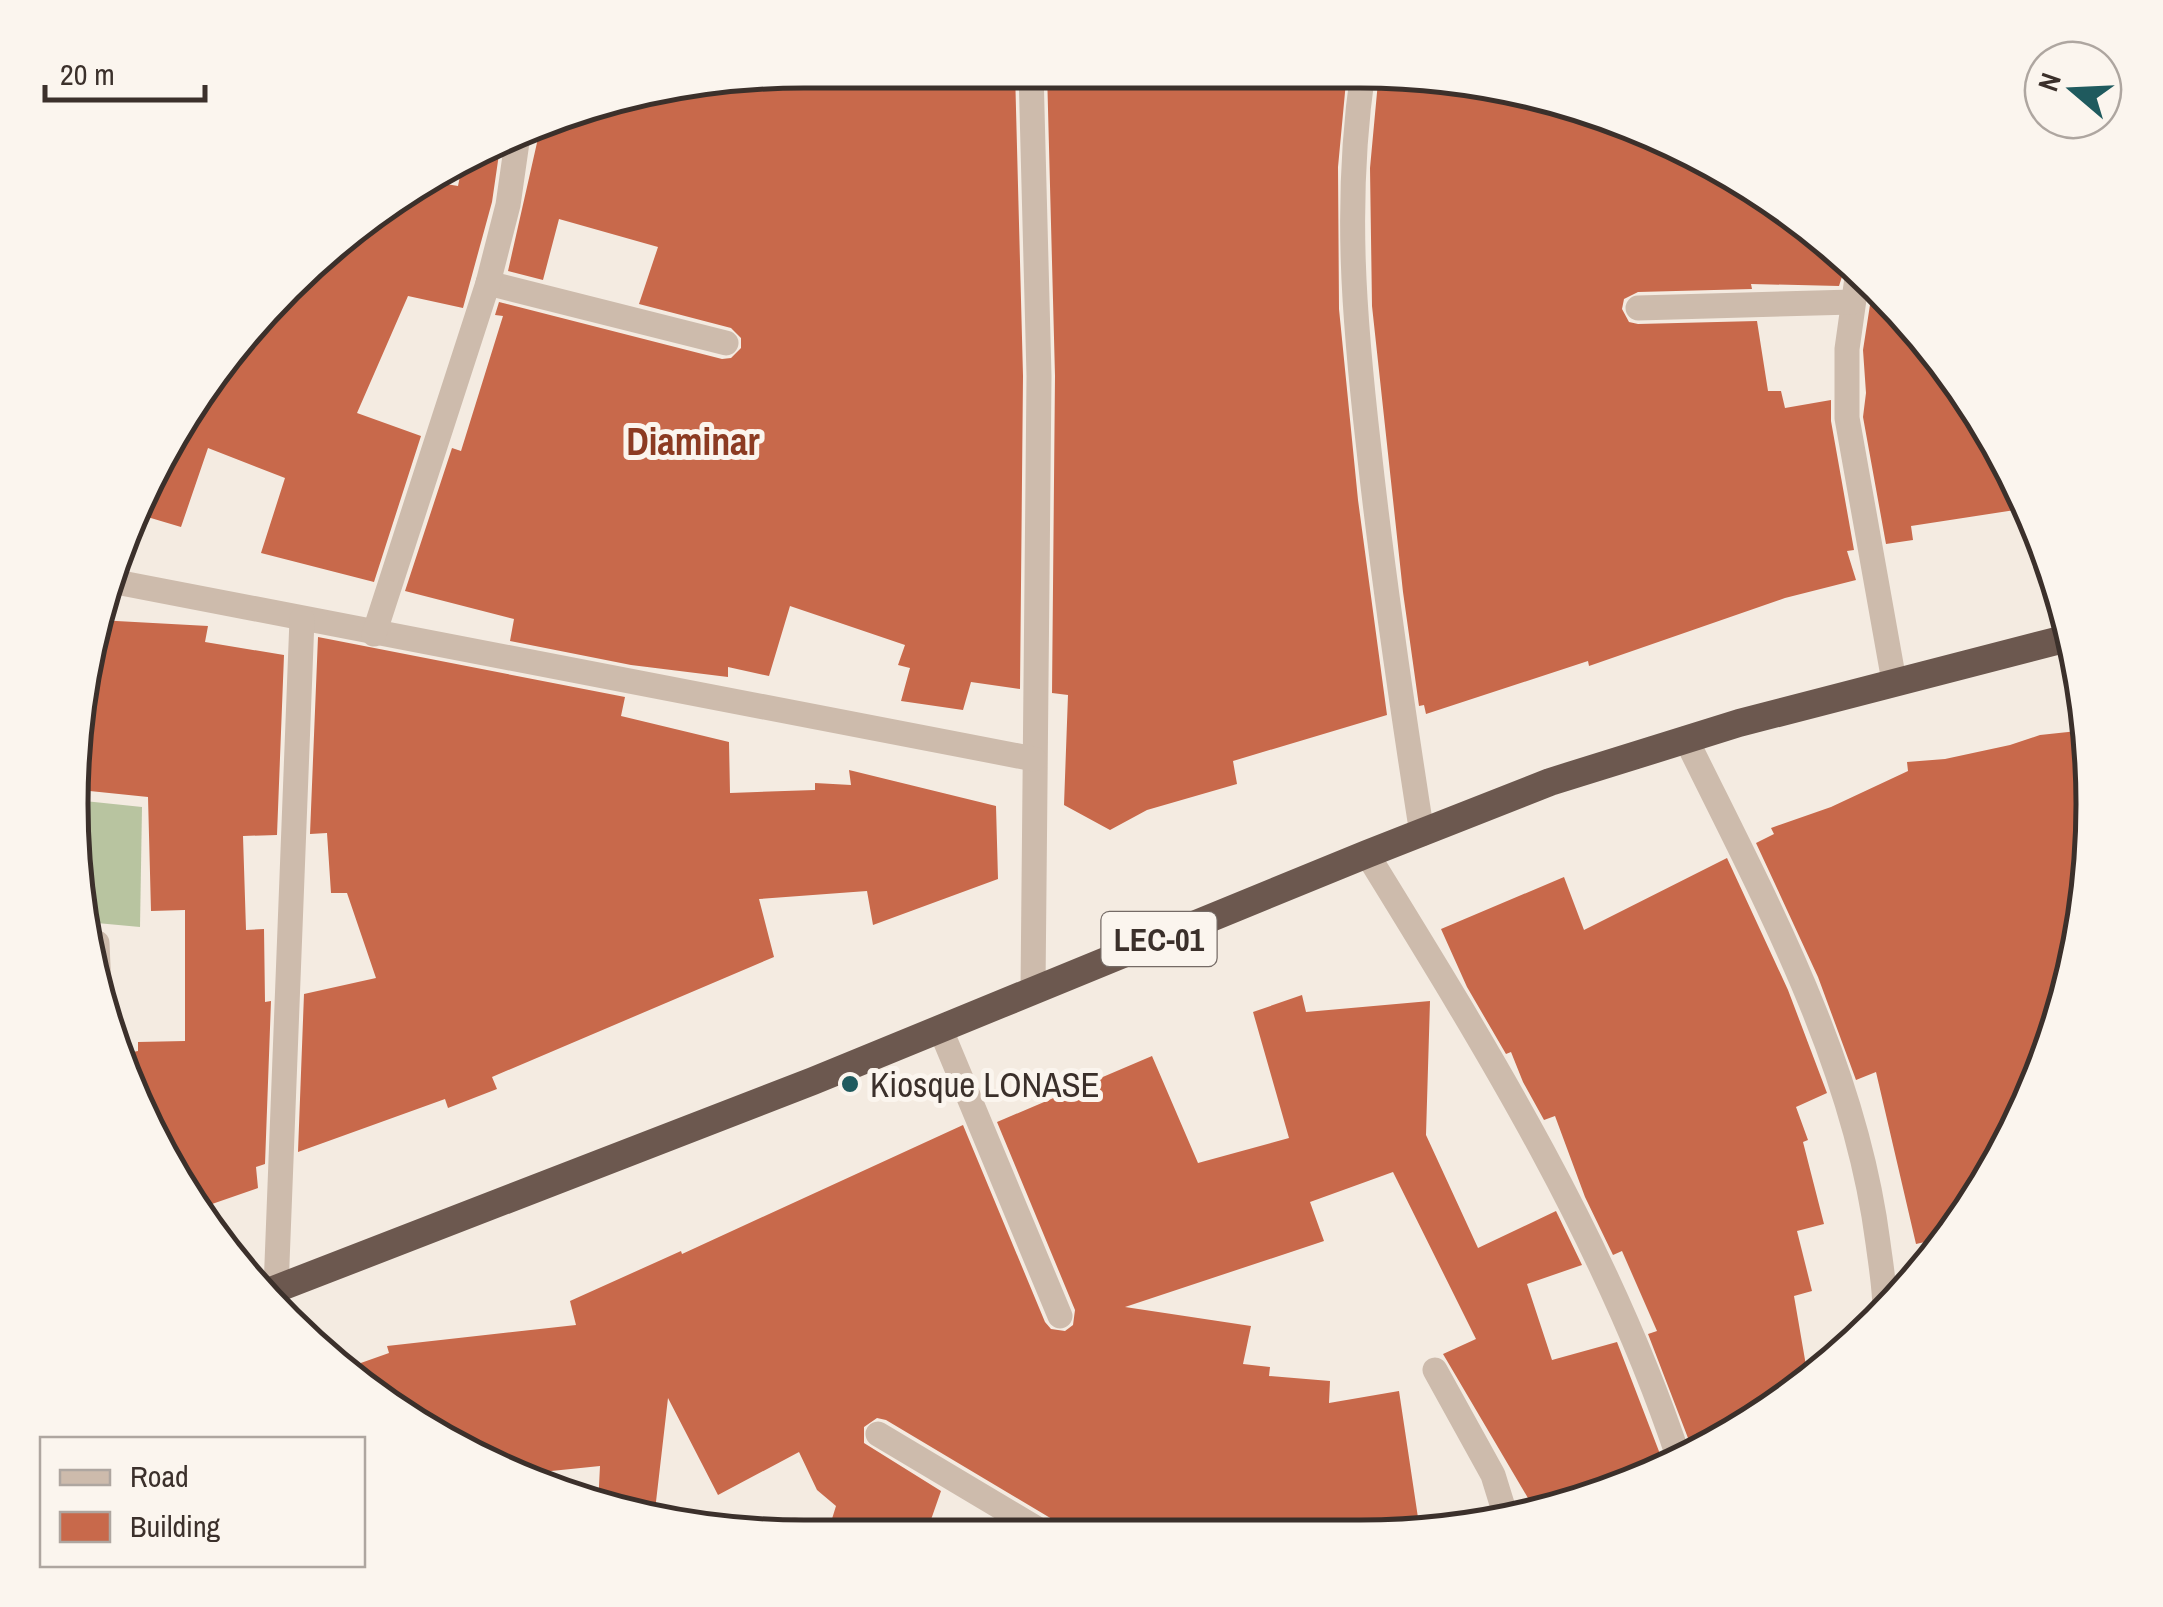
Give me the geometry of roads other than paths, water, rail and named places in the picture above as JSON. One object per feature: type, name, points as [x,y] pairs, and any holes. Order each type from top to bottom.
[{"type":"highway","name":"LEC-01","points":[[277,1289],[813,1081],[1550,782],[1894,681],[2056,641]]},
{"type":"street","points":[[1031,88],[1039,376],[1033,990]]},
{"type":"street","points":[[1362,88],[1354,180],[1352,291],[1382,574],[1422,834]]},
{"type":"street","points":[[374,634],[488,283],[508,205],[516,148]]},
{"type":"street","points":[[488,283],[726,343]]},
{"type":"street","points":[[1638,308],[1855,290],[1848,349],[1847,418],[1894,681]]},
{"type":"street","points":[[122,583],[1034,759]]},
{"type":"street","points":[[270,1282],[302,619]]},
{"type":"street","points":[[1686,739],[1794,961],[1852,1112],[1871,1184],[1883,1292]]},
{"type":"street","points":[[1367,854],[1495,1062],[1601,1266],[1675,1447]]},
{"type":"street","points":[[940,1028],[1060,1316]]},
{"type":"street","points":[[1435,1370],[1493,1475],[1502,1505]]},
{"type":"street","points":[[878,1434],[1021,1520]]},
{"type":"place","name":"Kiosque LONASE","points":[[850,1084]]},
{"type":"district","name":"Diaminar","points":[[693,441]]}]
